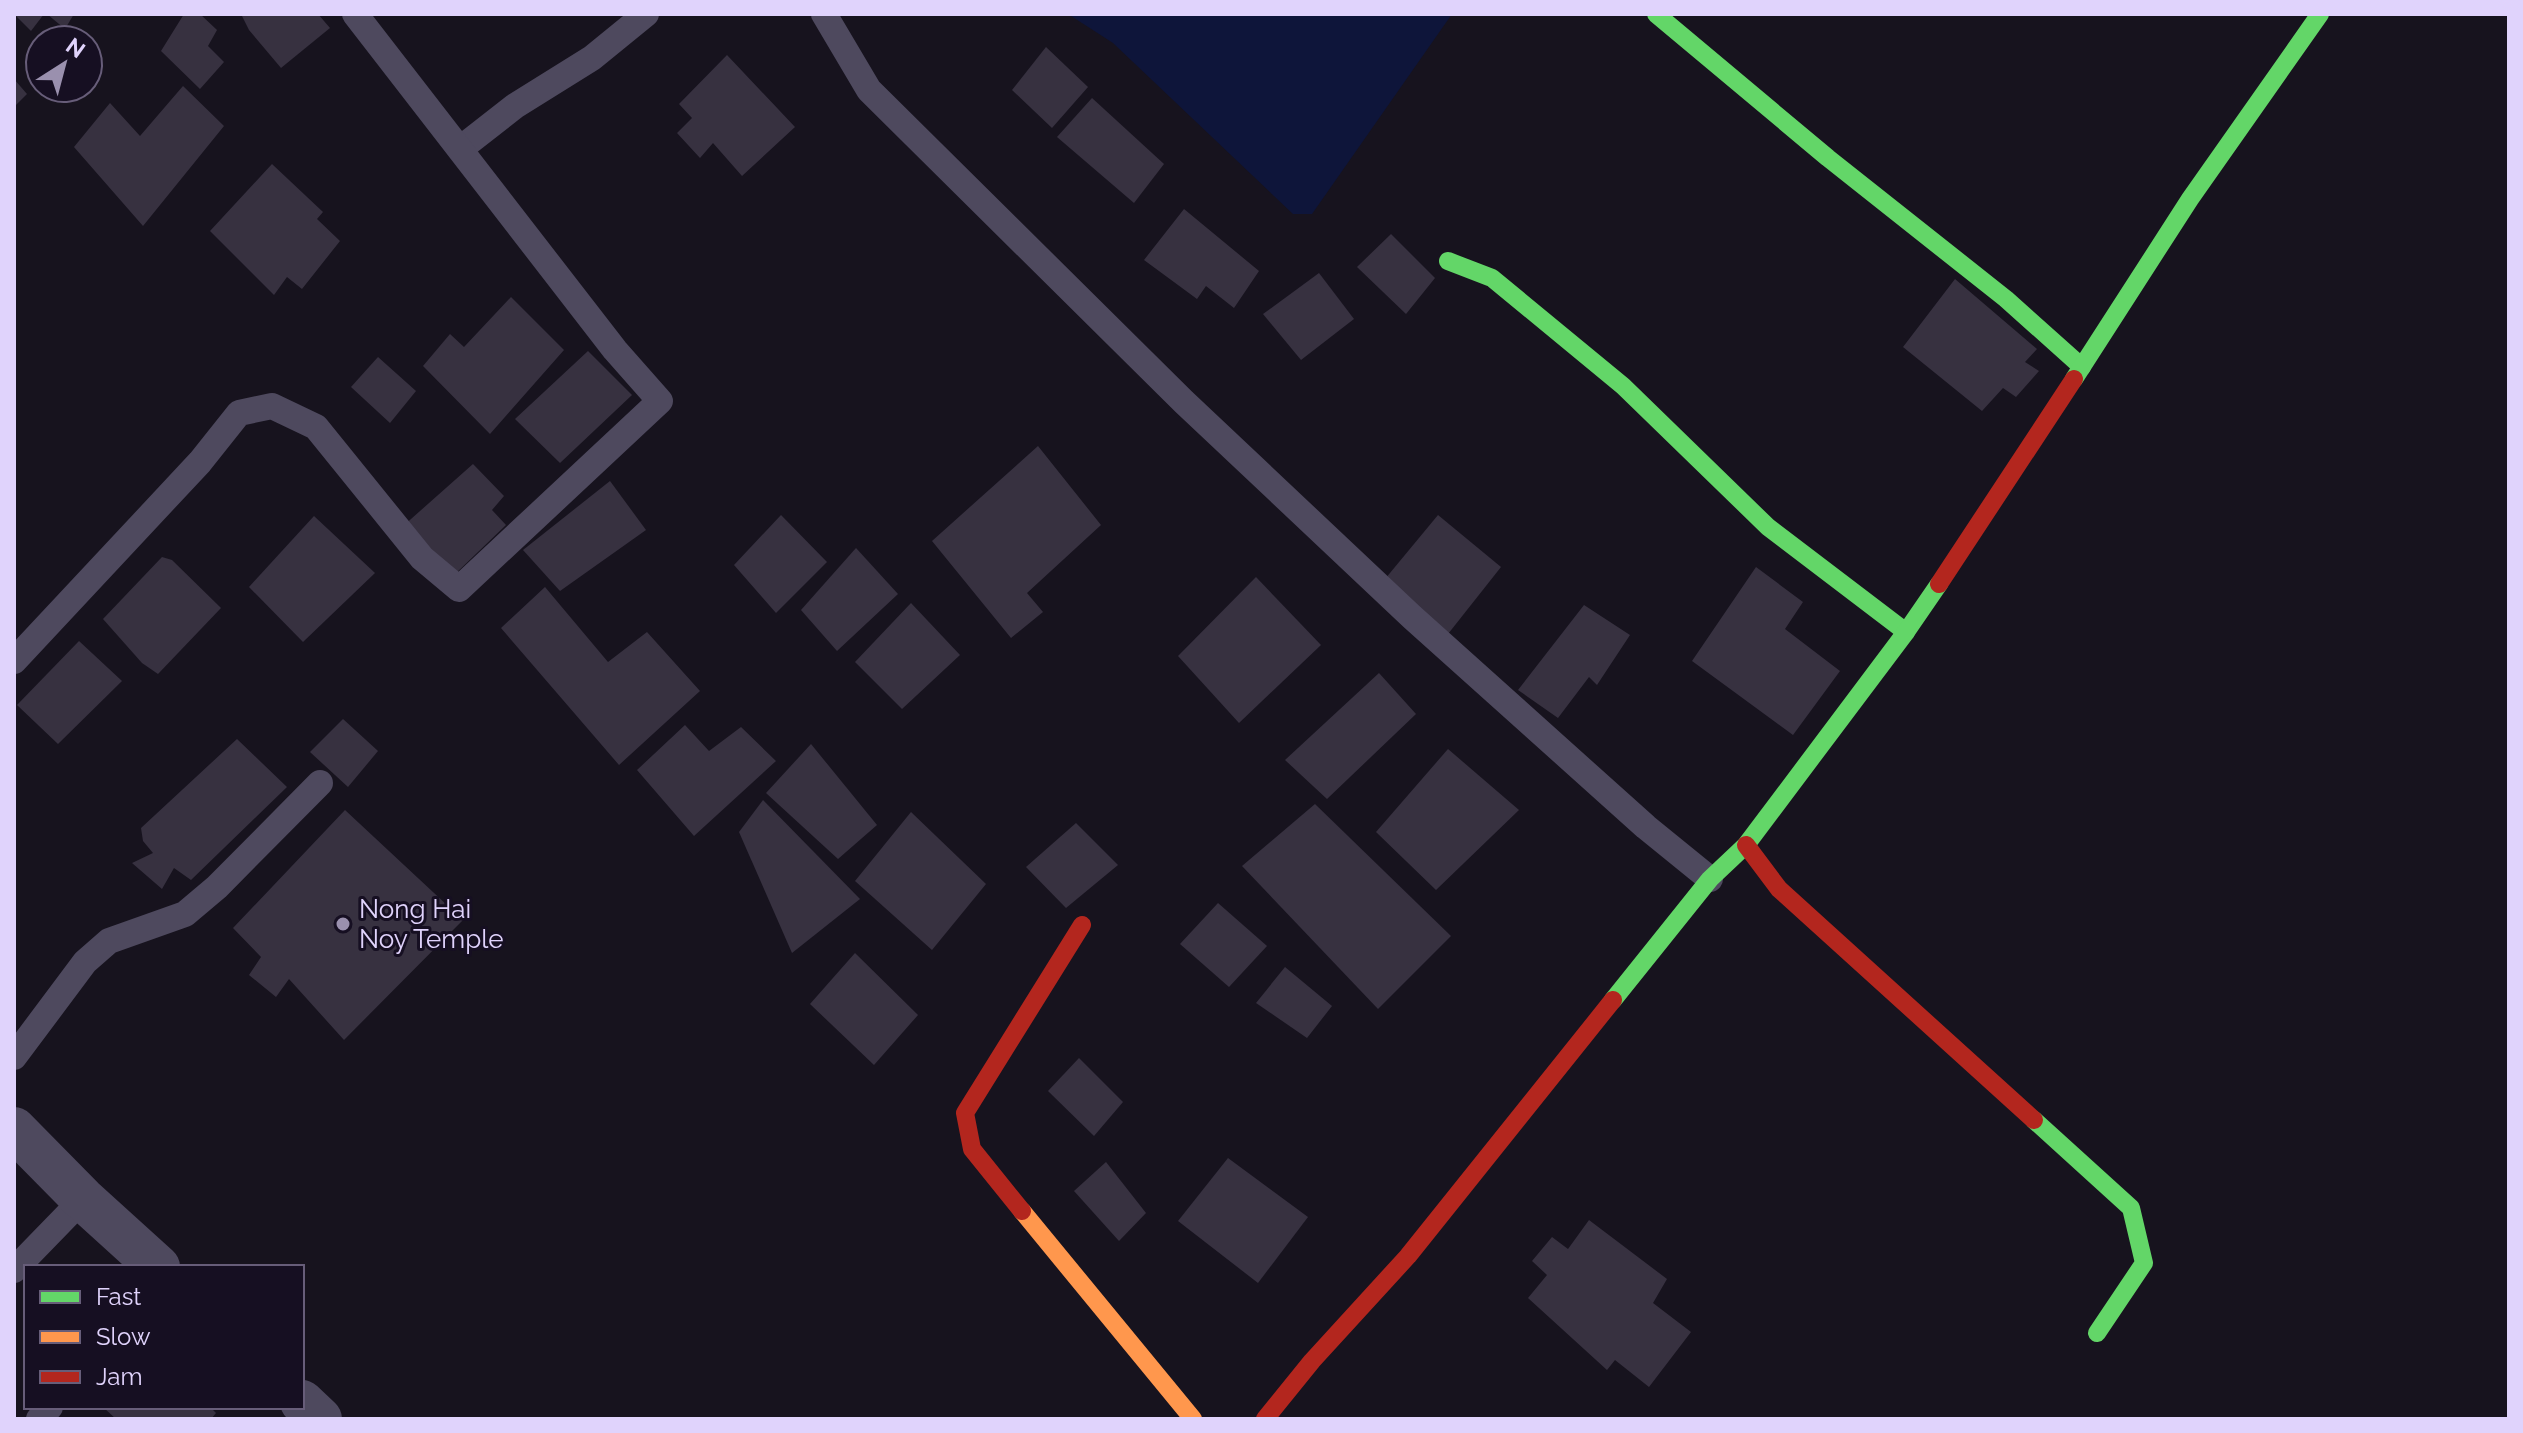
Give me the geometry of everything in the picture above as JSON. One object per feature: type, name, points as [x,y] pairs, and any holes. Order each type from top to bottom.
[{"type":"street","points":[[1656,14],[1828,158],[2006,299],[2082,367]]},
{"type":"street","points":[[1265,1419],[1312,1361],[1408,1256],[1710,879],[1746,845],[1906,632],[2000,495],[2308,19]]},
{"type":"street","points":[[1448,261],[1492,278],[1623,386],[1768,527],[1906,632]]},
{"type":"street","points":[[1746,845],[1779,889],[2131,1208],[2144,1263],[2097,1333]]},
{"type":"street","points":[[1082,925],[965,1113],[972,1149],[1193,1419]]},
{"type":"street","points":[[14,1129],[83,1199],[156,1265]]},
{"type":"street","points":[[304,1404],[320,1419]]},
{"type":"lane","points":[[14,661],[200,462],[239,413],[272,406],[316,427],[422,558],[459,589],[660,401],[615,350],[355,14]]},
{"type":"lane","points":[[460,149],[515,106],[592,58],[646,14]]},
{"type":"lane","points":[[824,14],[869,90],[1184,402],[1423,627],[1646,827],[1710,879]]},
{"type":"lane","points":[[14,1057],[85,962],[109,941],[185,914],[320,783]]},
{"type":"lane","points":[[14,1270],[83,1199]]},
{"type":"water","points":[[1068,14],[1452,14],[1312,214],[1293,214],[1113,43]]},
{"type":"building","points":[[14,14],[44,14],[36,24],[24,24]]},
{"type":"building","points":[[47,14],[74,14],[68,24],[59,24]]},
{"type":"building","points":[[184,14],[200,14],[217,30],[208,46],[224,62],[200,89],[161,51]]},
{"type":"building","points":[[241,14],[318,14],[330,28],[281,68],[249,30]]},
{"type":"building","points":[[1046,47],[1088,87],[1052,128],[1012,90]]},
{"type":"building","points":[[727,55],[795,127],[742,176],[713,143],[700,158],[677,133],[692,118],[679,104]]},
{"type":"building","points":[[14,79],[24,91],[24,97],[14,107]]},
{"type":"building","points":[[183,86],[224,126],[143,226],[74,147],[110,103],[140,136]]},
{"type":"building","points":[[1092,98],[1164,164],[1134,203],[1057,137]]},
{"type":"building","points":[[272,164],[323,212],[317,219],[340,241],[302,289],[287,277],[274,295],[210,231]]},
{"type":"building","points":[[1184,209],[1259,271],[1234,308],[1206,286],[1197,299],[1144,260]]},
{"type":"building","points":[[1391,234],[1435,278],[1406,314],[1357,267]]},
{"type":"building","points":[[1319,273],[1354,319],[1301,360],[1263,314]]},
{"type":"building","points":[[1955,279],[2037,349],[2025,362],[2039,371],[2016,397],[2003,388],[1982,411],[1903,347]]},
{"type":"building","points":[[511,297],[564,350],[490,434],[423,366],[450,334],[464,347]]},
{"type":"building","points":[[588,351],[632,395],[560,463],[515,419]]},
{"type":"building","points":[[378,357],[416,391],[390,423],[351,387]]},
{"type":"building","points":[[1038,446],[1101,525],[1027,593],[1043,612],[1011,638],[932,541]]},
{"type":"building","points":[[473,464],[504,496],[492,510],[506,525],[452,577],[402,527]]},
{"type":"building","points":[[610,481],[646,530],[560,591],[523,550]]},
{"type":"building","points":[[781,515],[827,562],[776,613],[734,565]]},
{"type":"building","points":[[1438,515],[1501,567],[1448,634],[1385,579]]},
{"type":"building","points":[[314,516],[375,573],[303,642],[249,587]]},
{"type":"building","points":[[856,548],[898,594],[837,651],[801,610]]},
{"type":"building","points":[[162,557],[172,560],[221,608],[158,674],[142,663],[103,619]]},
{"type":"building","points":[[1756,567],[1803,602],[1785,629],[1840,671],[1793,735],[1692,661]]},
{"type":"building","points":[[1256,577],[1321,645],[1239,723],[1178,656]]},
{"type":"building","points":[[545,587],[608,662],[647,632],[700,691],[619,765],[501,628]]},
{"type":"building","points":[[911,603],[960,655],[902,709],[855,662]]},
{"type":"building","points":[[1584,605],[1630,635],[1597,685],[1589,677],[1558,718],[1518,690]]},
{"type":"building","points":[[79,641],[122,681],[58,744],[17,705]]},
{"type":"building","points":[[1379,673],[1416,714],[1327,799],[1285,760]]},
{"type":"building","points":[[343,719],[378,751],[348,787],[310,752]]},
{"type":"building","points":[[685,725],[709,751],[741,727],[776,761],[694,836],[637,770]]},
{"type":"building","points":[[237,739],[287,787],[191,880],[174,868],[162,889],[132,863],[153,853],[143,841],[141,828]]},
{"type":"building","points":[[811,744],[877,825],[838,859],[766,793]]},
{"type":"building","points":[[1448,749],[1519,810],[1436,890],[1376,832]]},
{"type":"building","points":[[763,800],[860,899],[792,953],[739,832]]},
{"type":"building","points":[[1315,804],[1451,936],[1378,1009],[1242,866]]},
{"type":"building","points":[[345,810],[463,920],[344,1040],[289,979],[276,997],[249,975],[261,957],[233,928]]},
{"type":"building","points":[[911,812],[986,884],[932,950],[855,881]]},
{"type":"building","points":[[1076,823],[1118,865],[1066,908],[1026,867]]},
{"type":"building","points":[[1218,903],[1267,946],[1229,987],[1180,944]]},
{"type":"building","points":[[855,953],[918,1015],[874,1065],[810,1004]]},
{"type":"building","points":[[1285,967],[1332,1006],[1307,1038],[1256,1003]]},
{"type":"building","points":[[1079,1058],[1123,1102],[1094,1136],[1048,1091]]},
{"type":"building","points":[[1228,1158],[1308,1217],[1258,1283],[1178,1221]]},
{"type":"building","points":[[1106,1162],[1146,1213],[1119,1241],[1074,1191]]},
{"type":"building","points":[[1589,1220],[1667,1279],[1653,1303],[1691,1332],[1649,1387],[1615,1360],[1607,1370],[1528,1298],[1547,1275],[1532,1261],[1552,1237],[1568,1249]]},
{"type":"building","points":[[105,1409],[212,1409],[216,1413],[211,1419],[116,1419]]},
{"type":"traffic: fast","points":[[1656,14],[1828,158],[2006,299],[2082,367]]},
{"type":"traffic: fast","points":[[2074,379],[2190,199],[2320,14]]},
{"type":"traffic: fast","points":[[1448,261],[1492,278],[1623,386],[1768,527],[1906,632]]},
{"type":"traffic: fast","points":[[1613,1000],[1710,879],[1746,845],[1939,584]]},
{"type":"traffic: fast","points":[[2034,1120],[2131,1208],[2144,1263],[2097,1333]]},
{"type":"traffic: slow","points":[[1022,1211],[1193,1419]]},
{"type":"traffic: jam","points":[[1939,584],[2074,379]]},
{"type":"traffic: jam","points":[[1746,845],[1779,889],[2034,1120]]},
{"type":"traffic: jam","points":[[1022,1211],[972,1149],[965,1113],[1082,925]]},
{"type":"traffic: jam","points":[[1265,1419],[1312,1361],[1408,1256],[1613,1000]]},
{"type":"place","name":"Nong Hai Noy Temple","points":[[343,924]]}]
